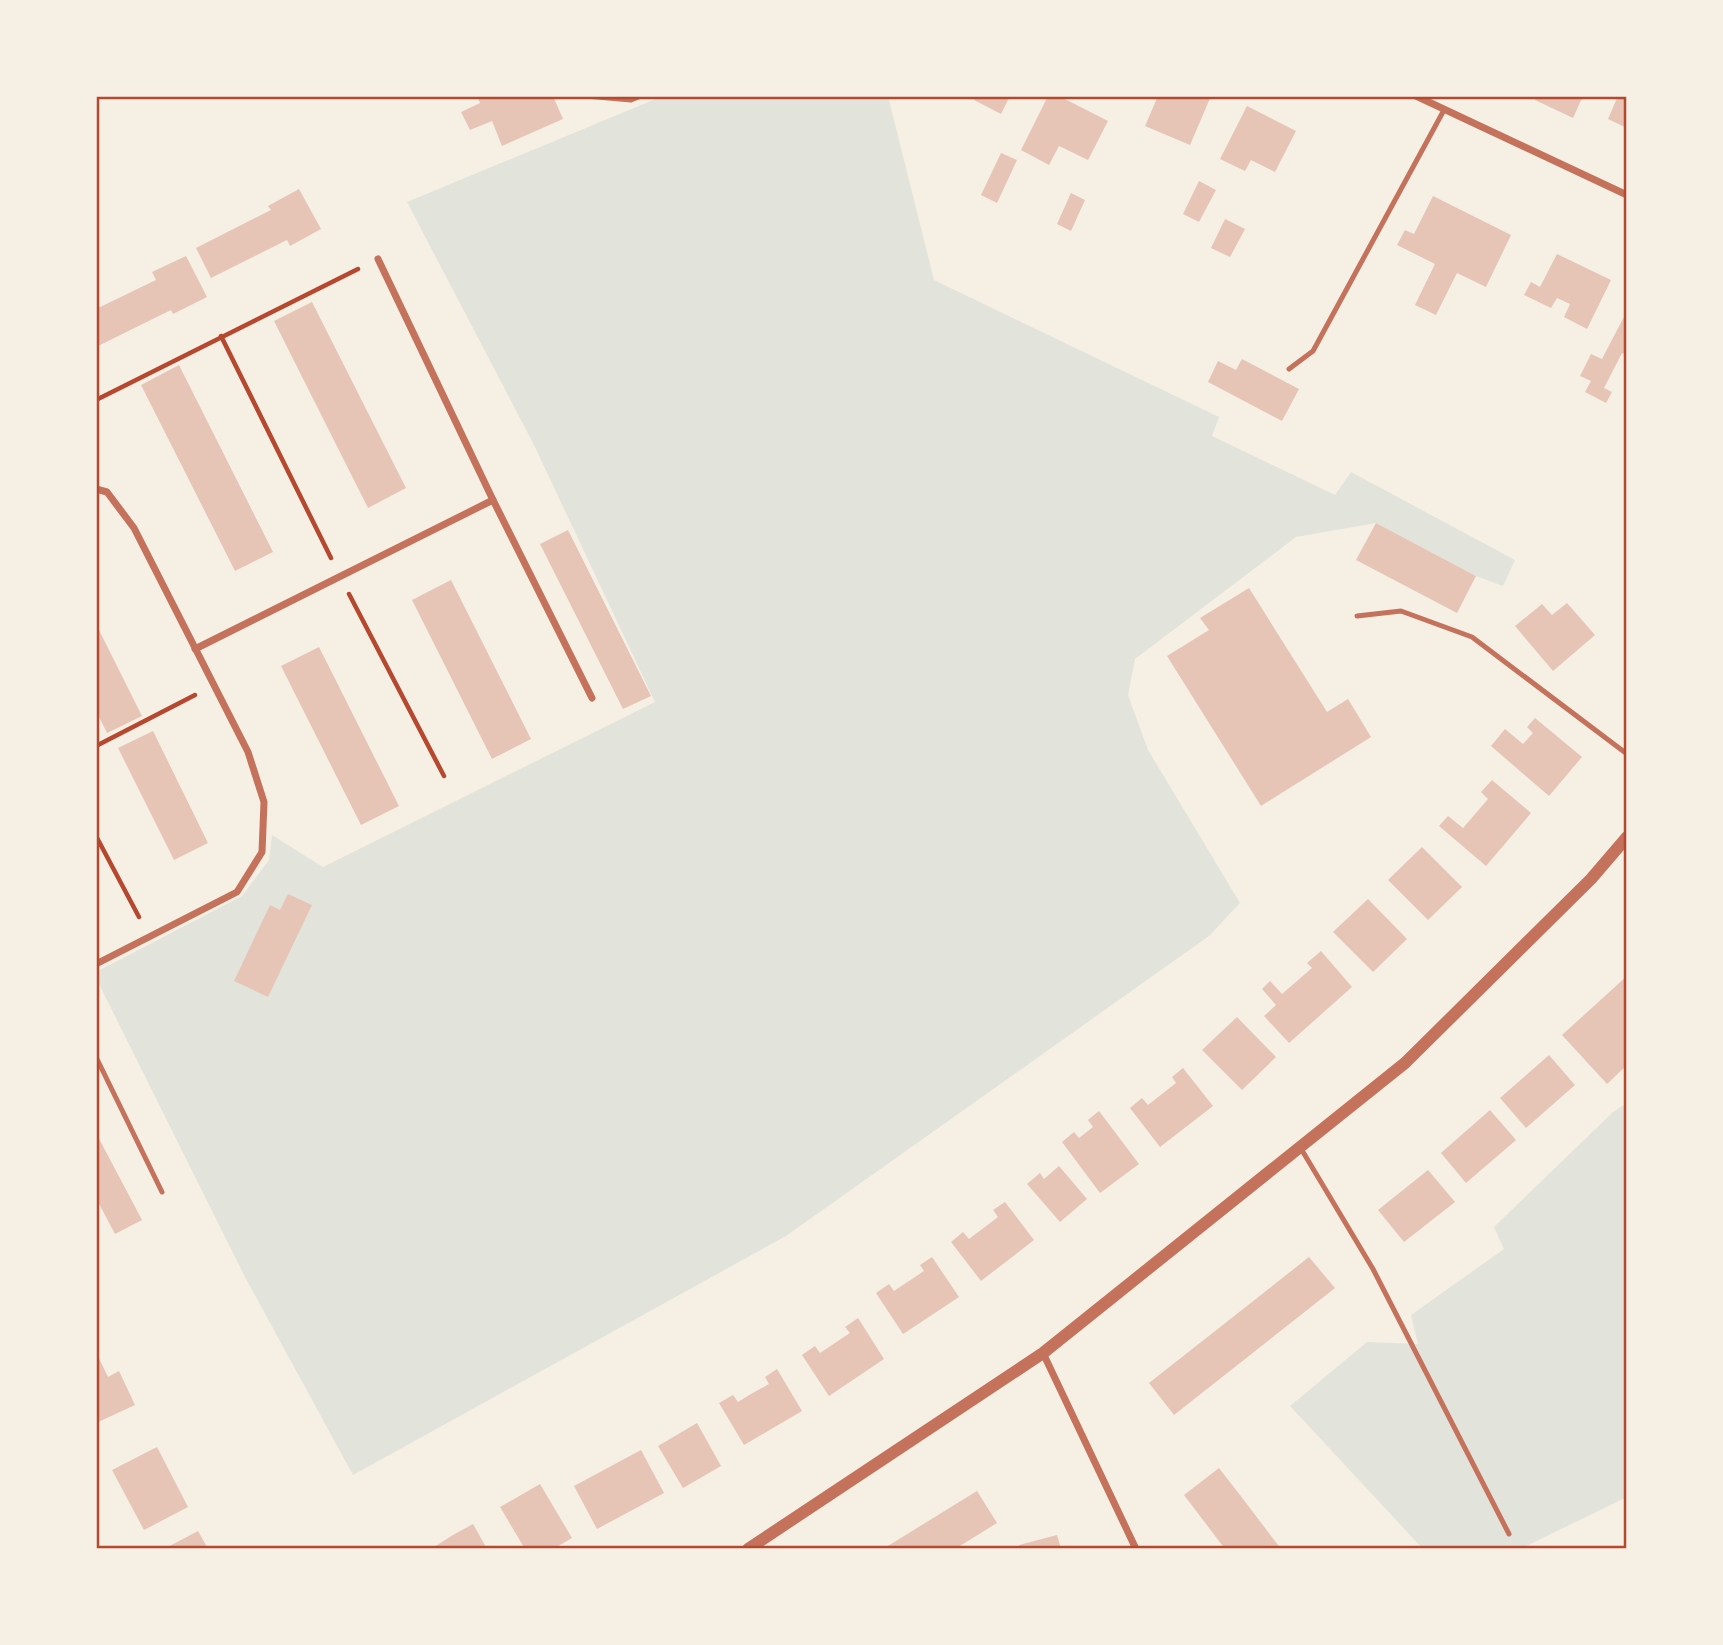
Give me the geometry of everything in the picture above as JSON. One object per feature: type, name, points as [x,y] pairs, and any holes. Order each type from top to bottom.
[{"type":"street","points":[[1416,96],[1627,194]]},
{"type":"street","points":[[378,259],[493,500],[592,698]]},
{"type":"street","points":[[96,489],[107,492],[134,528],[248,752],[264,802],[262,852],[237,892],[96,964]]},
{"type":"street","points":[[195,649],[493,500]]},
{"type":"street","points":[[748,1549],[1043,1353],[1405,1063],[1591,879],[1627,837]]},
{"type":"street","points":[[1043,1353],[1136,1549]]},
{"type":"lane","points":[[586,96],[631,100],[641,96]]},
{"type":"lane","points":[[1289,369],[1313,351],[1444,110]]},
{"type":"lane","points":[[1357,616],[1401,611],[1472,637],[1627,754]]},
{"type":"lane","points":[[96,1057],[162,1192]]},
{"type":"lane","points":[[1300,1147],[1373,1269],[1509,1534]]},
{"type":"path","points":[[96,400],[378,259]]},
{"type":"path","points":[[96,746],[214,685]]},
{"type":"path","points":[[96,836],[150,936]]},
{"type":"shaded area","points":[[663,96],[888,96],[934,280],[1219,417],[1212,436],[1335,495],[1351,472],[1515,560],[1503,586],[1476,576],[1376,523],[1296,537],[1135,659],[1128,695],[1148,750],[1240,903],[1209,936],[786,1236],[353,1475],[245,1277],[96,978],[96,972],[242,896],[269,860],[272,835],[323,867],[655,702],[534,445],[407,202]]},
{"type":"shaded area","points":[[1627,1103],[1627,1497],[1520,1549],[1423,1549],[1290,1406],[1367,1342],[1418,1344],[1411,1315],[1504,1249],[1494,1227],[1613,1112]]},
{"type":"building","points":[[477,96],[542,96],[543,99],[553,96],[563,119],[502,146],[492,121],[470,130],[461,112],[480,103]]},
{"type":"building","points":[[976,96],[1010,96],[1001,114],[974,100]]},
{"type":"building","points":[[1048,96],[1059,96],[1108,121],[1088,160],[1059,146],[1049,165],[1021,150]]},
{"type":"building","points":[[1158,96],[1211,96],[1190,145],[1145,126]]},
{"type":"building","points":[[1537,96],[1583,96],[1573,118],[1535,100]]},
{"type":"building","points":[[1618,96],[1627,96],[1627,128],[1608,119]]},
{"type":"building","points":[[1247,106],[1296,131],[1275,172],[1251,160],[1245,171],[1220,159]]},
{"type":"building","points":[[1001,153],[1017,160],[997,203],[981,195]]},
{"type":"building","points":[[1199,181],[1216,190],[1199,222],[1183,214]]},
{"type":"building","points":[[299,189],[321,229],[290,246],[287,240],[211,278],[196,248],[271,210],[268,206]]},
{"type":"building","points":[[1071,193],[1085,200],[1071,231],[1057,224]]},
{"type":"building","points":[[1433,196],[1511,235],[1486,287],[1457,273],[1436,315],[1415,305],[1435,264],[1397,245],[1405,230],[1414,234]]},
{"type":"building","points":[[1225,219],[1245,229],[1230,257],[1211,248]]},
{"type":"building","points":[[1557,254],[1611,280],[1587,329],[1564,317],[1570,304],[1557,298],[1551,308],[1524,295],[1531,282],[1540,287]]},
{"type":"building","points":[[186,256],[207,297],[173,314],[171,310],[96,347],[96,309],[156,280],[152,272]]},
{"type":"building","points":[[312,302],[406,488],[368,508],[274,321]]},
{"type":"building","points":[[1627,311],[1627,355],[1622,353],[1604,388],[1612,392],[1606,403],[1585,392],[1591,381],[1580,376],[1591,354],[1602,359]]},
{"type":"building","points":[[1242,359],[1299,389],[1282,421],[1208,382],[1218,361],[1236,370]]},
{"type":"building","points":[[179,365],[273,552],[235,571],[141,385]]},
{"type":"building","points":[[1376,523],[1476,576],[1457,613],[1356,560]]},
{"type":"building","points":[[568,530],[651,696],[623,709],[540,544]]},
{"type":"building","points":[[451,580],[531,739],[492,759],[412,600]]},
{"type":"building","points":[[1249,588],[1327,712],[1348,699],[1371,737],[1261,806],[1167,656],[1209,630],[1200,618]]},
{"type":"building","points":[[1567,603],[1595,635],[1553,671],[1515,626],[1542,604],[1552,615]]},
{"type":"building","points":[[96,624],[142,716],[107,733],[96,711]]},
{"type":"building","points":[[319,647],[399,806],[361,825],[281,666]]},
{"type":"building","points":[[1535,718],[1582,757],[1549,796],[1491,746],[1505,729],[1523,744],[1533,733],[1527,727]]},
{"type":"building","points":[[153,731],[208,843],[174,860],[118,748]]},
{"type":"building","points":[[1492,780],[1531,813],[1486,866],[1439,826],[1448,816],[1463,828],[1488,799],[1481,792]]},
{"type":"building","points":[[1422,847],[1462,887],[1428,920],[1388,880]]},
{"type":"building","points":[[288,894],[312,905],[268,997],[234,981],[270,905],[280,910]]},
{"type":"building","points":[[1368,899],[1407,939],[1373,972],[1333,932]]},
{"type":"building","points":[[1321,951],[1352,987],[1289,1043],[1264,1016],[1276,1005],[1262,989],[1270,981],[1282,994],[1312,968],[1307,963]]},
{"type":"building","points":[[1627,976],[1627,1065],[1607,1084],[1562,1035]]},
{"type":"building","points":[[1237,1017],[1276,1057],[1242,1090],[1202,1050]]},
{"type":"building","points":[[1549,1055],[1575,1085],[1526,1128],[1500,1098]]},
{"type":"building","points":[[1183,1068],[1213,1106],[1160,1147],[1130,1108],[1142,1098],[1148,1105],[1176,1083],[1172,1077]]},
{"type":"building","points":[[1490,1110],[1516,1140],[1466,1183],[1441,1153]]},
{"type":"building","points":[[1099,1111],[1139,1164],[1100,1193],[1062,1142],[1074,1132],[1079,1138],[1093,1127],[1088,1120]]},
{"type":"building","points":[[96,1133],[142,1220],[115,1234],[96,1198]]},
{"type":"building","points":[[1059,1166],[1087,1199],[1060,1222],[1027,1184],[1040,1173],[1044,1179]]},
{"type":"building","points":[[1428,1170],[1455,1202],[1404,1242],[1378,1210]]},
{"type":"building","points":[[1005,1202],[1034,1240],[981,1281],[951,1242],[963,1232],[969,1239],[998,1217],[993,1210]]},
{"type":"building","points":[[932,1257],[959,1297],[903,1334],[876,1293],[889,1284],[894,1291],[924,1271],[920,1265]]},
{"type":"building","points":[[1309,1257],[1335,1288],[1174,1415],[1149,1383]]},
{"type":"building","points":[[858,1318],[884,1359],[829,1396],[802,1355],[815,1346],[820,1353],[850,1333],[845,1327]]},
{"type":"building","points":[[96,1352],[108,1377],[119,1371],[135,1405],[96,1423]]},
{"type":"building","points":[[777,1369],[802,1411],[744,1445],[719,1403],[733,1395],[738,1402],[769,1384],[765,1377]]},
{"type":"building","points":[[697,1423],[721,1466],[683,1488],[658,1446]]},
{"type":"building","points":[[157,1447],[188,1507],[144,1530],[112,1470]]},
{"type":"building","points":[[641,1450],[664,1493],[597,1529],[574,1486]]},
{"type":"building","points":[[1219,1468],[1281,1549],[1225,1549],[1184,1495]]},
{"type":"building","points":[[540,1484],[572,1538],[553,1549],[525,1549],[500,1507]]},
{"type":"building","points":[[977,1491],[997,1523],[955,1549],[883,1549]]},
{"type":"building","points":[[473,1524],[487,1549],[431,1549],[453,1535]]},
{"type":"building","points":[[198,1531],[208,1549],[164,1549]]},
{"type":"building","points":[[1057,1535],[1061,1549],[1020,1549],[1019,1545]]}]
